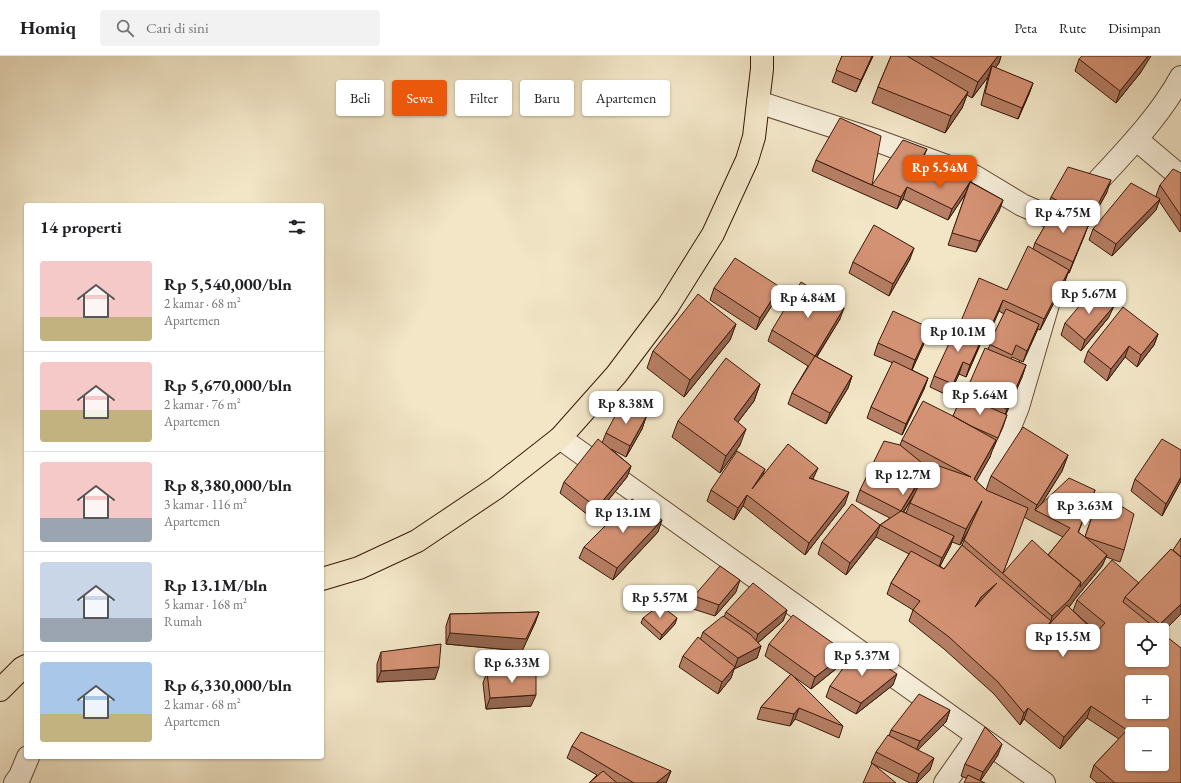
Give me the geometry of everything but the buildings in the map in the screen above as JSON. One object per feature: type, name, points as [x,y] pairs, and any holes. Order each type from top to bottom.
[{"type":"highway","points":[[324,578],[359,568],[417,541],[496,488],[560,438],[616,375],[664,312],[713,234],[747,160],[754,137],[762,69],[762,56]]},
{"type":"highway","points":[[0,690],[24,667]]},
{"type":"street","points":[[1066,247],[1083,197],[1136,139],[1172,93],[1181,77]]},
{"type":"street","points":[[758,102],[878,141],[974,176],[1022,205],[1073,227]]},
{"type":"street","points":[[1136,139],[1181,177]]},
{"type":"street","points":[[980,507],[986,493],[996,456],[1008,434],[1018,407],[1055,282]]},
{"type":"street","points":[[560,438],[1044,783]]},
{"type":"street","points":[[945,783],[978,736]]},
{"type":"street","points":[[15,783],[20,776],[27,759]]}]
